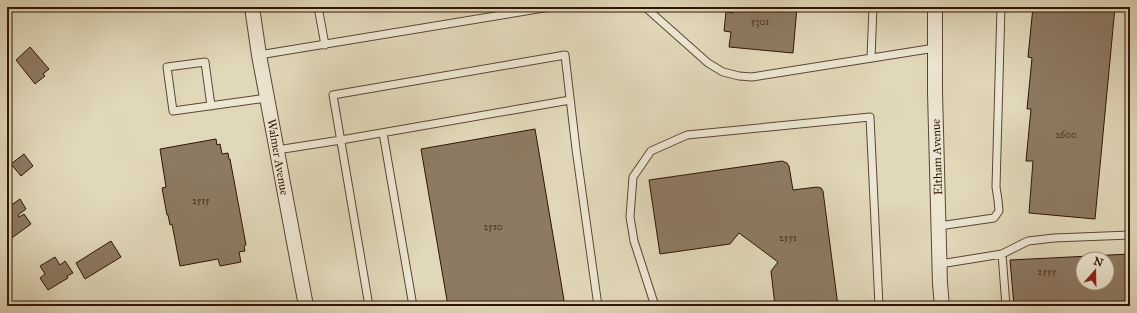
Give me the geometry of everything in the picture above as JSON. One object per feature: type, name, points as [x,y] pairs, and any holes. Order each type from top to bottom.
[{"type":"street","name":"Walmer Avenue","points":[[252,7],[259,55],[306,306]]},
{"type":"street","name":"Eltham Avenue","points":[[935,7],[942,306]]},
{"type":"lane","points":[[318,7],[325,45]]},
{"type":"lane","points":[[259,55],[550,7]]},
{"type":"lane","points":[[644,7],[708,64],[723,72],[739,76],[752,77],[935,48]]},
{"type":"lane","points":[[872,58],[873,7]]},
{"type":"lane","points":[[939,226],[994,218],[999,212],[996,187],[1001,7]]},
{"type":"lane","points":[[369,306],[333,95],[565,55],[576,149],[598,306]]},
{"type":"lane","points":[[212,106],[204,62],[167,67],[173,111],[212,106],[267,98]]},
{"type":"lane","points":[[277,150],[570,100]]},
{"type":"lane","points":[[655,306],[634,241],[630,217],[633,177],[651,151],[687,136],[870,117],[879,306]]},
{"type":"lane","points":[[383,133],[413,306]]},
{"type":"lane","points":[[940,264],[1002,254],[1028,241],[1054,238],[1130,235]]},
{"type":"lane","points":[[1002,254],[1006,306]]},
{"type":"building","points":[[386,7],[424,7],[423,11]]},
{"type":"building","points":[[733,7],[797,7],[793,53],[729,47],[731,32],[724,31],[726,12],[733,13]]},
{"type":"building","points":[[1033,7],[1115,7],[1095,219],[1029,213],[1033,161],[1026,161],[1031,109],[1027,109],[1032,58],[1028,57]]},
{"type":"building","points":[[30,47],[49,69],[43,74],[45,76],[35,84],[16,60]]},
{"type":"building","points":[[535,129],[565,306],[448,306],[421,149]]},
{"type":"building","points":[[216,139],[217,145],[220,144],[222,154],[228,153],[230,159],[246,245],[244,246],[245,251],[239,252],[241,262],[220,266],[218,259],[180,266],[172,224],[170,225],[167,215],[162,188],[166,187],[160,149]]},
{"type":"building","points":[[24,154],[33,166],[21,176],[11,164]]},
{"type":"building","points":[[782,161],[787,163],[789,166],[793,190],[817,187],[821,188],[823,191],[838,306],[775,306],[771,271],[778,262],[739,233],[730,244],[660,254],[649,180]]},
{"type":"building","points":[[20,199],[26,209],[18,215],[19,217],[24,214],[31,224],[9,240],[7,237],[7,208]]},
{"type":"building","points":[[111,241],[121,257],[85,279],[76,263]]},
{"type":"building","points":[[1130,254],[1130,306],[1014,306],[1010,260],[1075,257],[1075,291],[1115,291],[1115,255]]},
{"type":"building","points":[[55,257],[60,265],[65,261],[73,273],[67,276],[68,278],[48,290],[40,278],[45,274],[40,266]]}]
